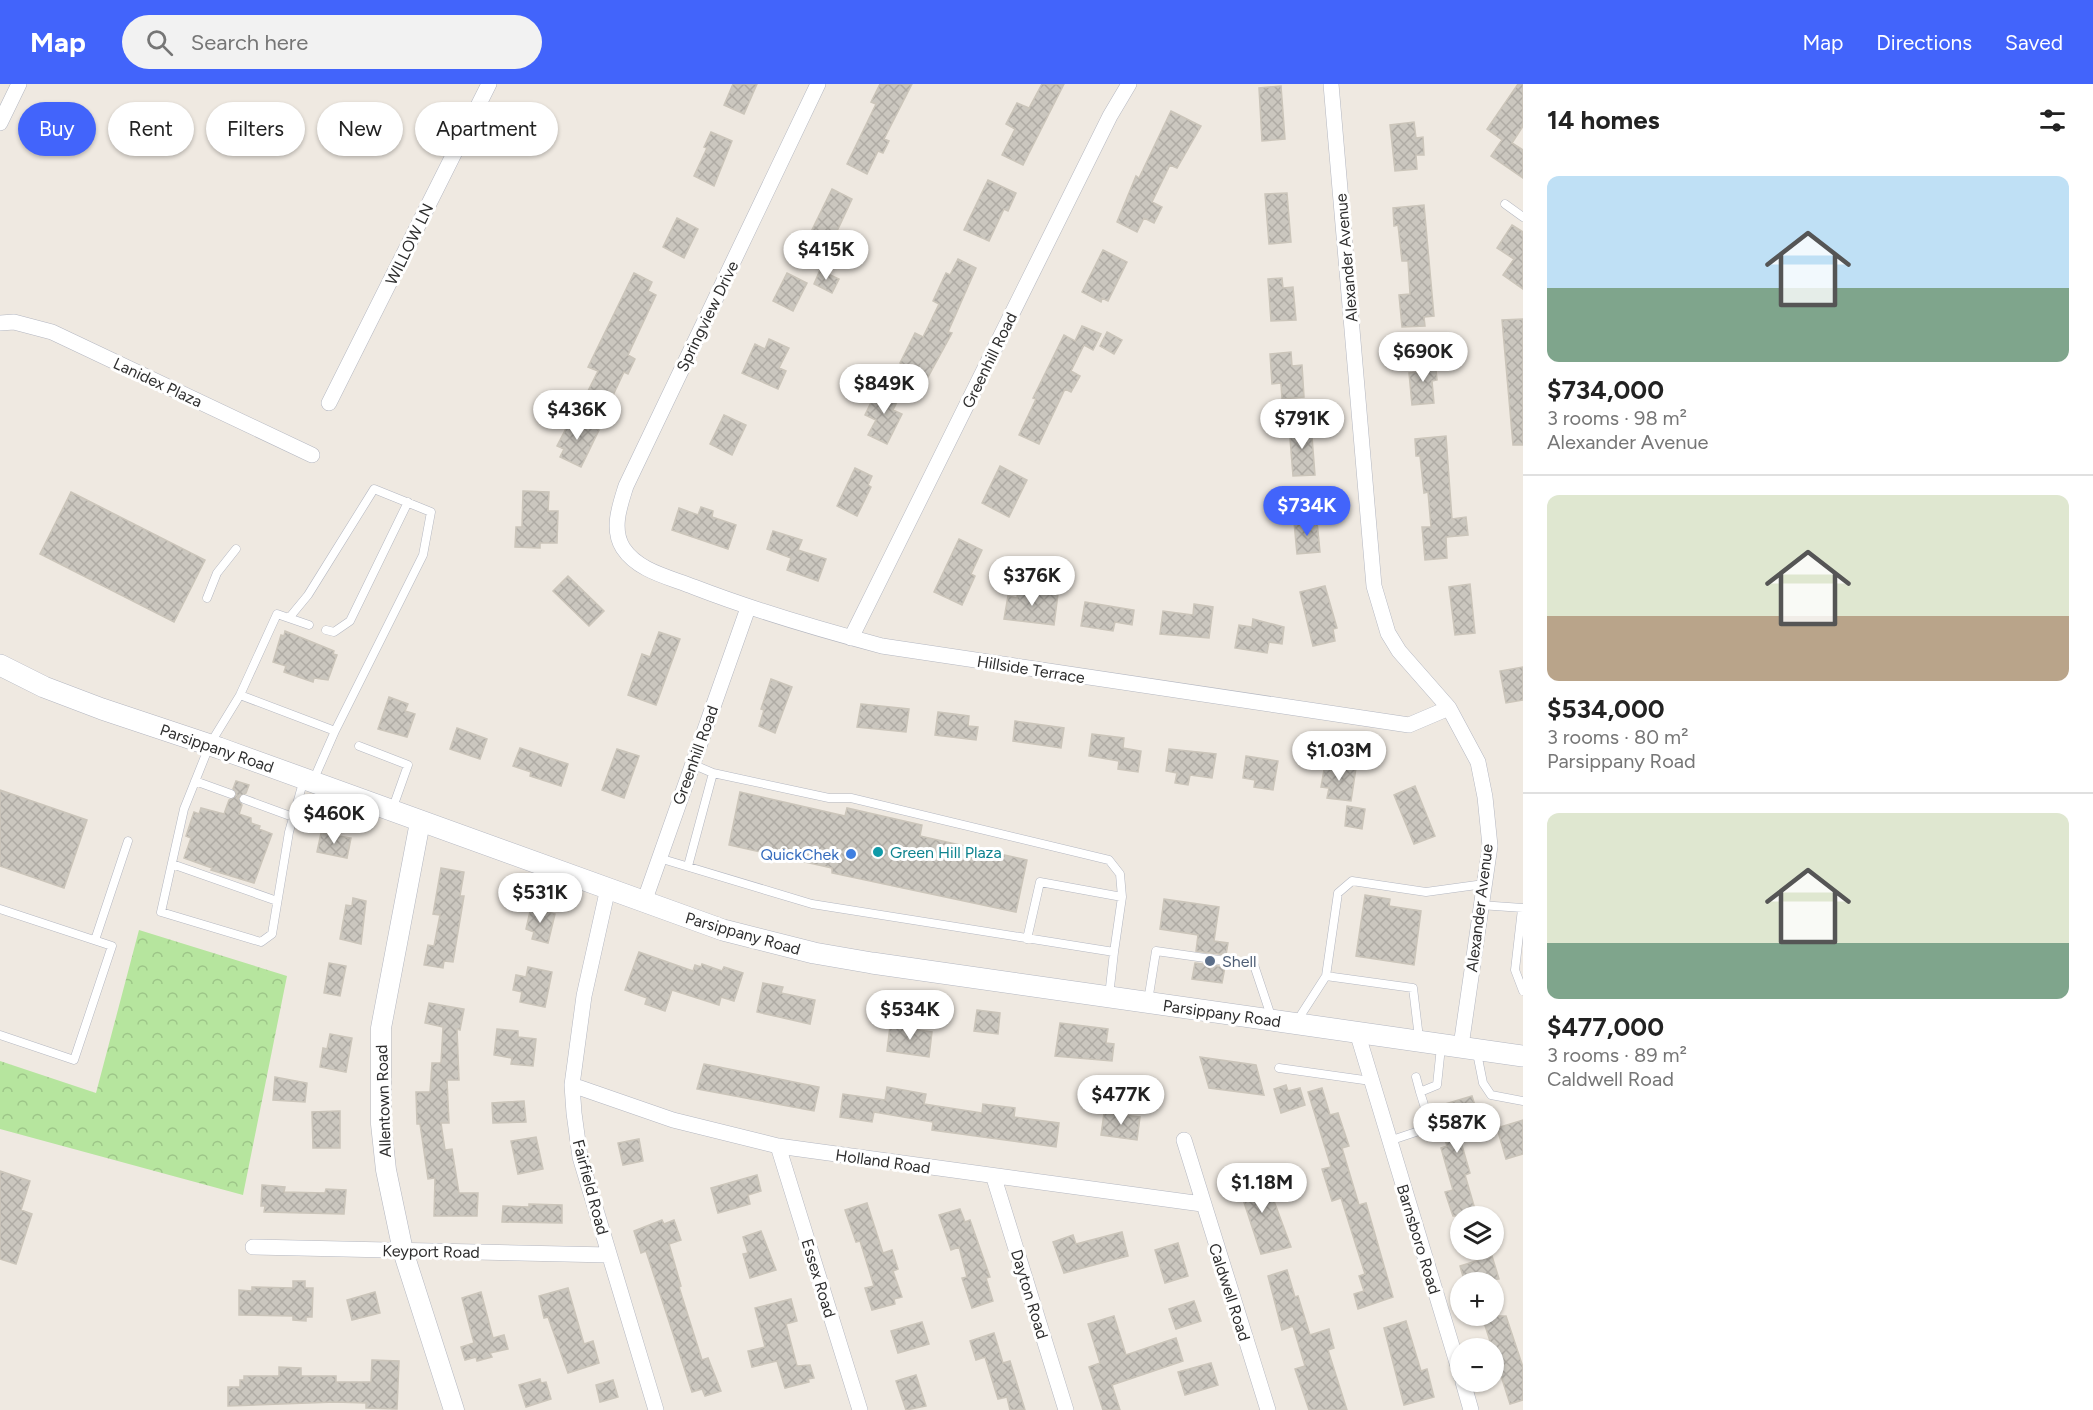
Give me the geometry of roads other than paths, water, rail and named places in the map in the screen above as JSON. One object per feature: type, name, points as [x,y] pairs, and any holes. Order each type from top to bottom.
[{"type":"main road","name":"Parsippany Road","points":[[0,665],[44,687],[210,744],[392,812],[723,930],[814,953],[1523,1056]]},
{"type":"street","points":[[0,123],[19,84]]},
{"type":"street","name":"WILLOW LN","points":[[329,403],[489,84]]},
{"type":"street","name":"Springview Drive","points":[[626,551],[618,536],[617,520],[626,486],[818,84]]},
{"type":"street","name":"Greenhill Road","points":[[851,638],[1110,116],[1129,84]]},
{"type":"street","name":"Alexander Avenue","points":[[1330,84],[1374,586],[1388,633],[1398,651],[1449,708],[1478,762],[1485,797],[1490,846],[1459,1046]]},
{"type":"street","name":"Lanidex Plaza","points":[[0,323],[14,322],[52,332],[312,455]]},
{"type":"street","name":"Hillside Terrace","points":[[626,551],[648,570],[748,608],[851,638],[952,657],[1409,725],[1449,708]]},
{"type":"street","name":"Greenhill Road","points":[[644,902],[748,608]]},
{"type":"street","name":"Allentown Road","points":[[420,822],[381,1028],[381,1124],[386,1170],[403,1251],[454,1410]]},
{"type":"street","name":"Fairfield Road","points":[[608,888],[586,987],[572,1085],[580,1157],[656,1410]]},
{"type":"street","name":"Barnsboro Road","points":[[1358,1032],[1450,1340]]},
{"type":"street","name":"Holland Road","points":[[572,1085],[673,1120],[778,1146],[994,1178],[1202,1204]]},
{"type":"street","name":"Caldwell Road","points":[[1184,1140],[1202,1204],[1268,1410]]},
{"type":"street","name":"Essex Road","points":[[778,1146],[860,1410]]},
{"type":"street","name":"Dayton Road","points":[[994,1178],[1066,1410]]},
{"type":"street","name":"Keyport Road","points":[[253,1247],[609,1255]]},
{"type":"street","points":[[1466,1392],[1472,1410]]},
{"type":"lane","points":[[1504,204],[1523,217]]},
{"type":"lane","points":[[289,618],[308,595],[374,489],[431,512],[423,555],[308,781],[293,817],[272,934],[261,942],[161,912],[184,809],[210,744],[240,695],[277,614],[309,625]]},
{"type":"lane","points":[[326,630],[334,632],[350,621],[408,502]]},
{"type":"lane","points":[[207,598],[217,573],[236,549]]},
{"type":"lane","points":[[240,695],[335,731]]},
{"type":"lane","points":[[359,746],[408,765],[392,812]]},
{"type":"lane","points":[[692,764],[713,773],[829,798],[851,798],[1109,860],[1120,874],[1122,897],[1109,997]]},
{"type":"lane","points":[[688,866],[713,773]]},
{"type":"lane","points":[[195,781],[231,794]]},
{"type":"lane","points":[[244,799],[293,817]]},
{"type":"lane","points":[[95,940],[128,842]]},
{"type":"lane","points":[[659,857],[812,904],[1114,952]]},
{"type":"lane","points":[[172,864],[277,901]]},
{"type":"lane","points":[[1295,1024],[1326,976],[1338,893],[1352,881],[1426,892],[1484,884]]},
{"type":"lane","points":[[1027,939],[1040,882],[1122,897]]},
{"type":"lane","points":[[1480,905],[1523,908],[1520,979],[1523,991]]},
{"type":"lane","points":[[0,909],[112,946],[74,1060],[0,1035]]},
{"type":"lane","points":[[1147,1003],[1156,951],[1254,965],[1272,1021]]},
{"type":"lane","points":[[1326,976],[1413,988],[1419,1040]]},
{"type":"lane","points":[[1420,1092],[1437,1085],[1459,1046],[1491,1095],[1523,1101]]},
{"type":"lane","points":[[1278,1068],[1371,1081]]},
{"type":"lane","points":[[1389,1141],[1431,1127],[1416,1077]]},
{"type":"place","name":"Green Hill Plaza","points":[[878,852]]},
{"type":"place","name":"QuickChek","points":[[851,854]]},
{"type":"place","name":"Shell","points":[[1210,961]]}]
